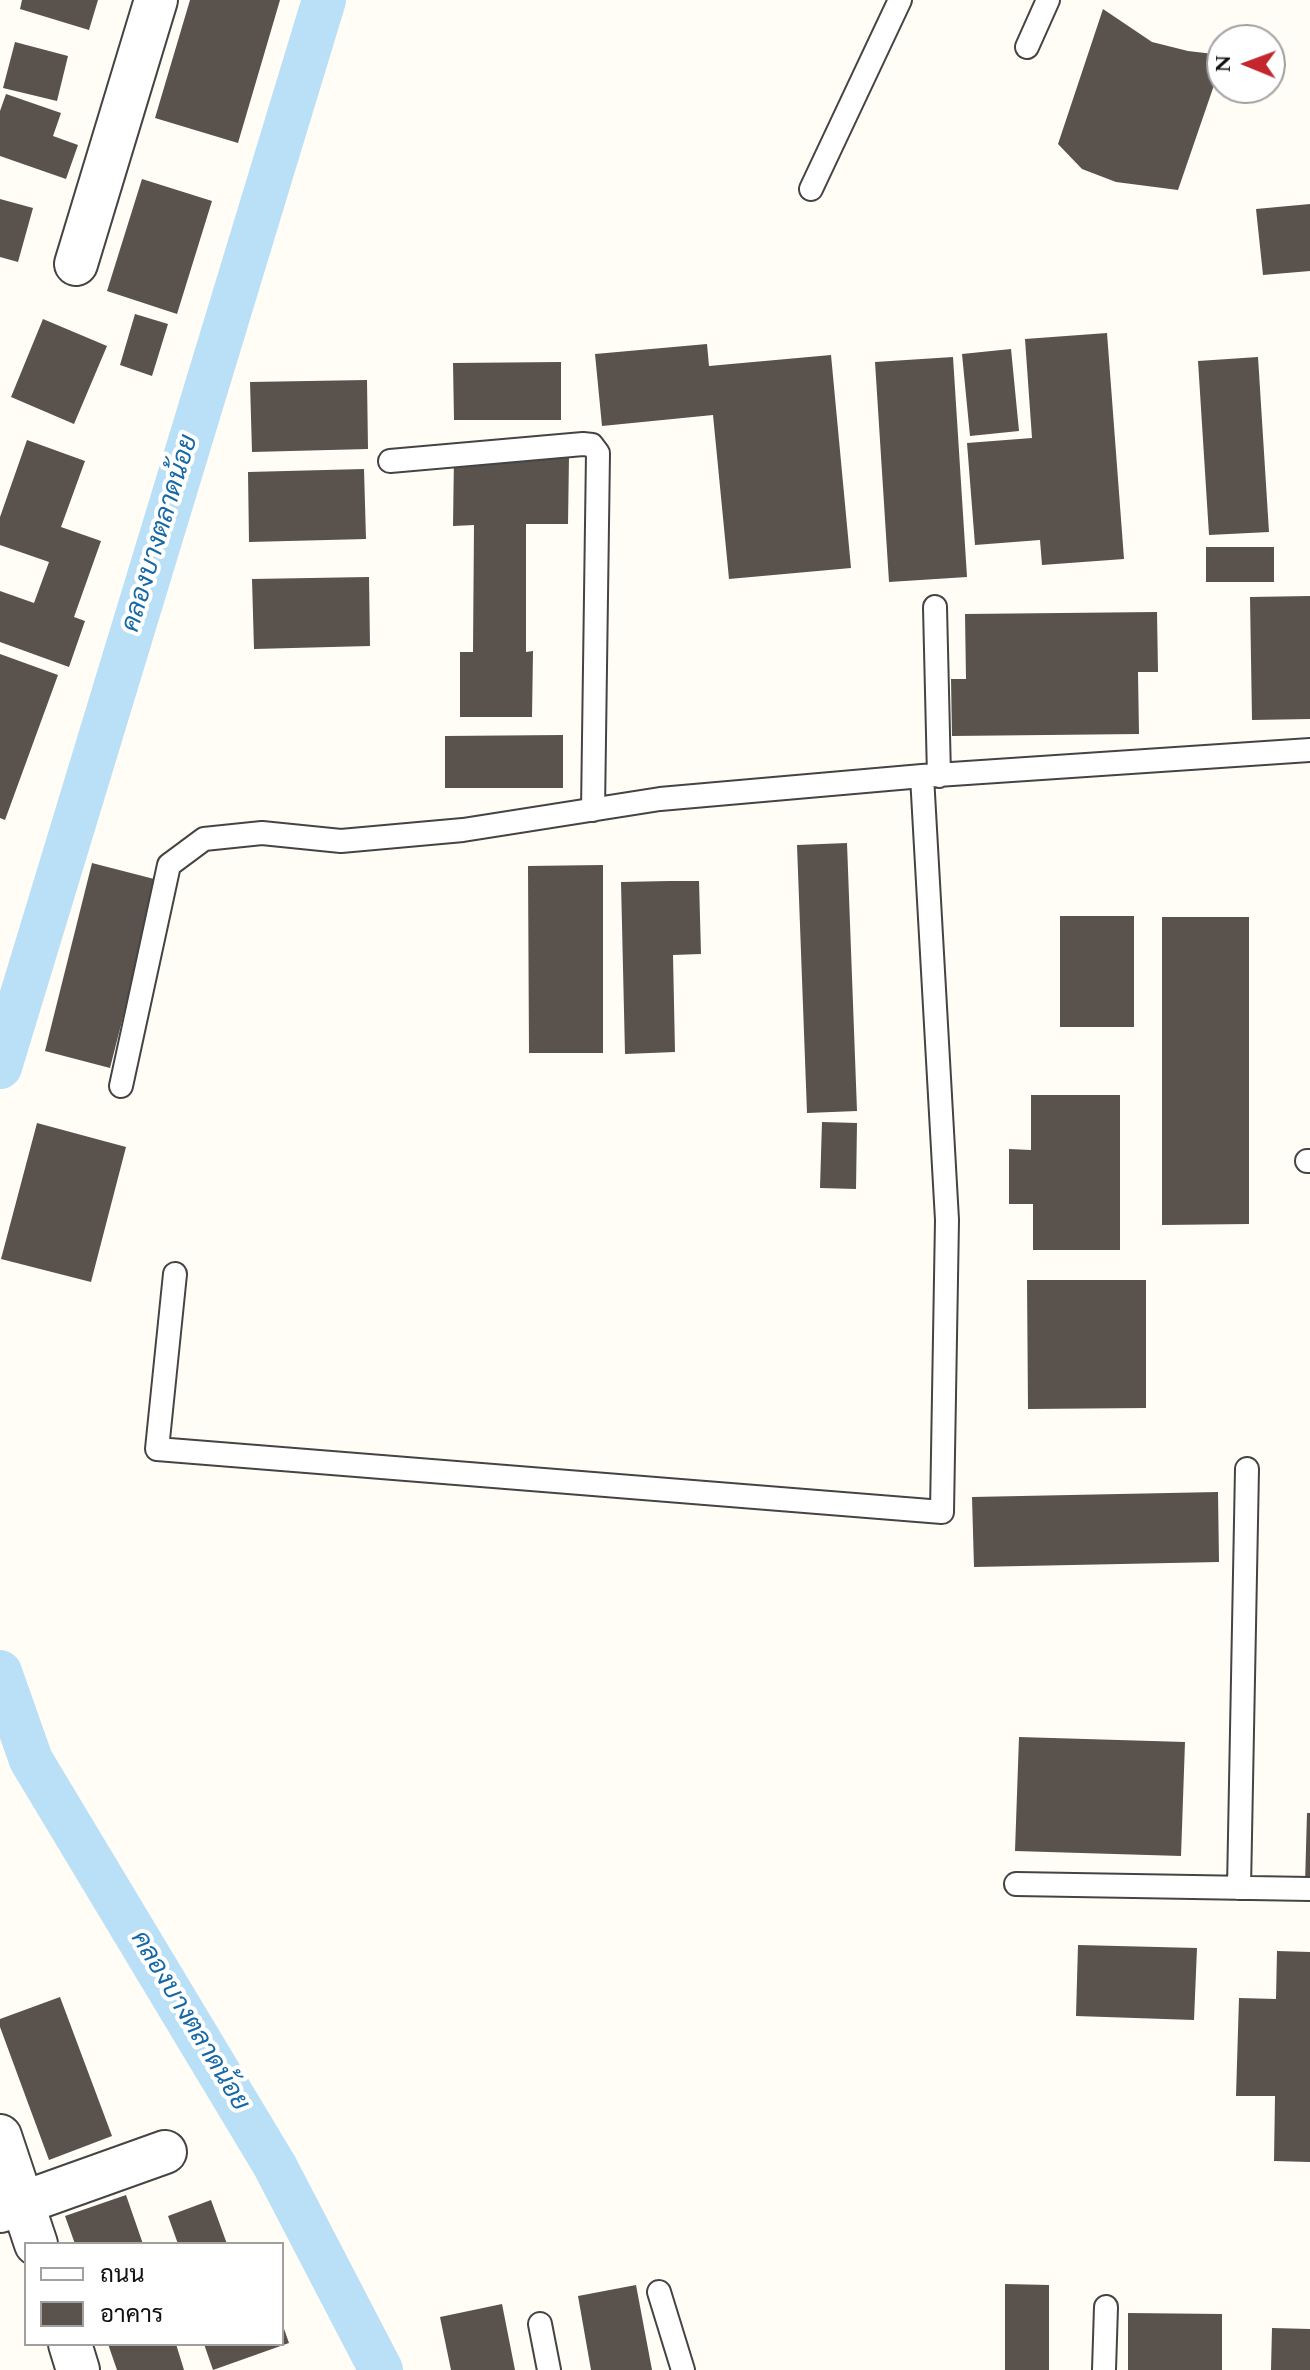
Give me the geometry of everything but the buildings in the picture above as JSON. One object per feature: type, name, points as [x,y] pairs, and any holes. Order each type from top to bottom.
[{"type":"street","points":[[76,264],[156,0]]},
{"type":"street","points":[[0,2136],[11,2208],[35,2242]]},
{"type":"street","points":[[11,2208],[165,2152]]},
{"type":"street","points":[[71,2346],[78,2370]]},
{"type":"lane","points":[[811,189],[900,0]]},
{"type":"lane","points":[[1027,47],[1048,0]]},
{"type":"lane","points":[[390,461],[583,444],[592,445],[598,453],[593,810]]},
{"type":"lane","points":[[175,1274],[157,1449],[942,1512],[947,1220],[930,776],[935,607]]},
{"type":"lane","points":[[121,1086],[169,865],[204,839],[262,833],[341,841],[463,830],[660,799],[930,776],[1310,750]]},
{"type":"lane","points":[[1239,1888],[1247,1469]]},
{"type":"lane","points":[[1016,1884],[1310,1889]]},
{"type":"lane","points":[[659,2292],[683,2370]]},
{"type":"lane","points":[[1104,2370],[1106,2307]]},
{"type":"lane","points":[[540,2324],[549,2370]]},
{"type":"waterway","name":"คลองบางตลาดน้อย","points":[[0,1067],[324,0]]},
{"type":"waterway","name":"คลองบางตลาดน้อย","points":[[0,1672],[31,1760],[275,2166],[381,2370]]}]
